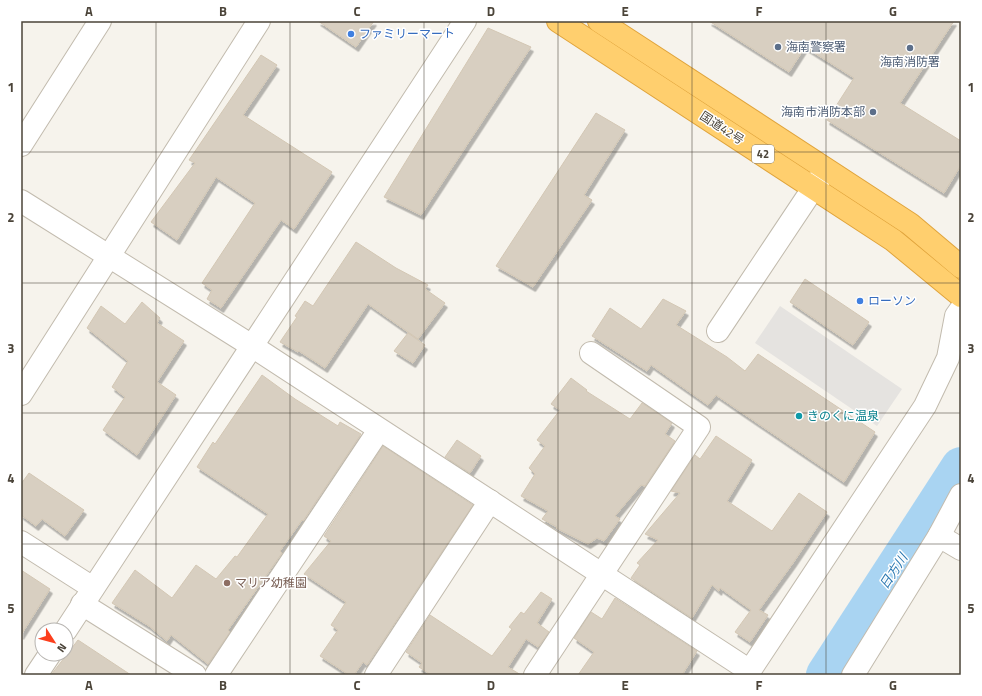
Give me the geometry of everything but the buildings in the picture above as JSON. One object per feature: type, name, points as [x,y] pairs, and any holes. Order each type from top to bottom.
[{"type":"highway","name":"国道42号","points":[[558,21],[894,240],[961,296]]},
{"type":"highway","name":"国道42号","points":[[599,21],[910,224],[961,267]]},
{"type":"street","points":[[21,145],[100,21]]},
{"type":"street","points":[[21,394],[259,21]]},
{"type":"street","points":[[71,622],[465,21]]},
{"type":"street","points":[[718,331],[825,169]]},
{"type":"street","points":[[21,201],[252,346],[601,574],[748,673],[925,406],[948,358],[956,316],[961,309]]},
{"type":"street","points":[[535,675],[699,427],[591,353]]},
{"type":"street","points":[[216,675],[379,430]]},
{"type":"street","points":[[853,675],[939,536],[961,495]]},
{"type":"street","points":[[376,675],[490,501]]},
{"type":"street","points":[[939,536],[961,549]]},
{"type":"street","points":[[21,542],[88,596],[195,675]]},
{"type":"street","points":[[36,675],[45,662]]},
{"type":"shaded area","points":[[780,306],[902,389],[877,426],[755,343]]},
{"type":"waterway","name":"日方川","points":[[826,675],[961,467]]},
{"type":"place","name":"ファミリーマート","points":[[351,34]]},
{"type":"place","name":"海南警察署","points":[[778,47]]},
{"type":"place","name":"海南消防署","points":[[910,48]]},
{"type":"place","name":"海南市消防本部","points":[[873,112]]},
{"type":"place","name":"ローソン","points":[[860,301]]},
{"type":"place","name":"きのくに温泉","points":[[799,416]]},
{"type":"place","name":"マリア幼稚園","points":[[227,583]]}]
